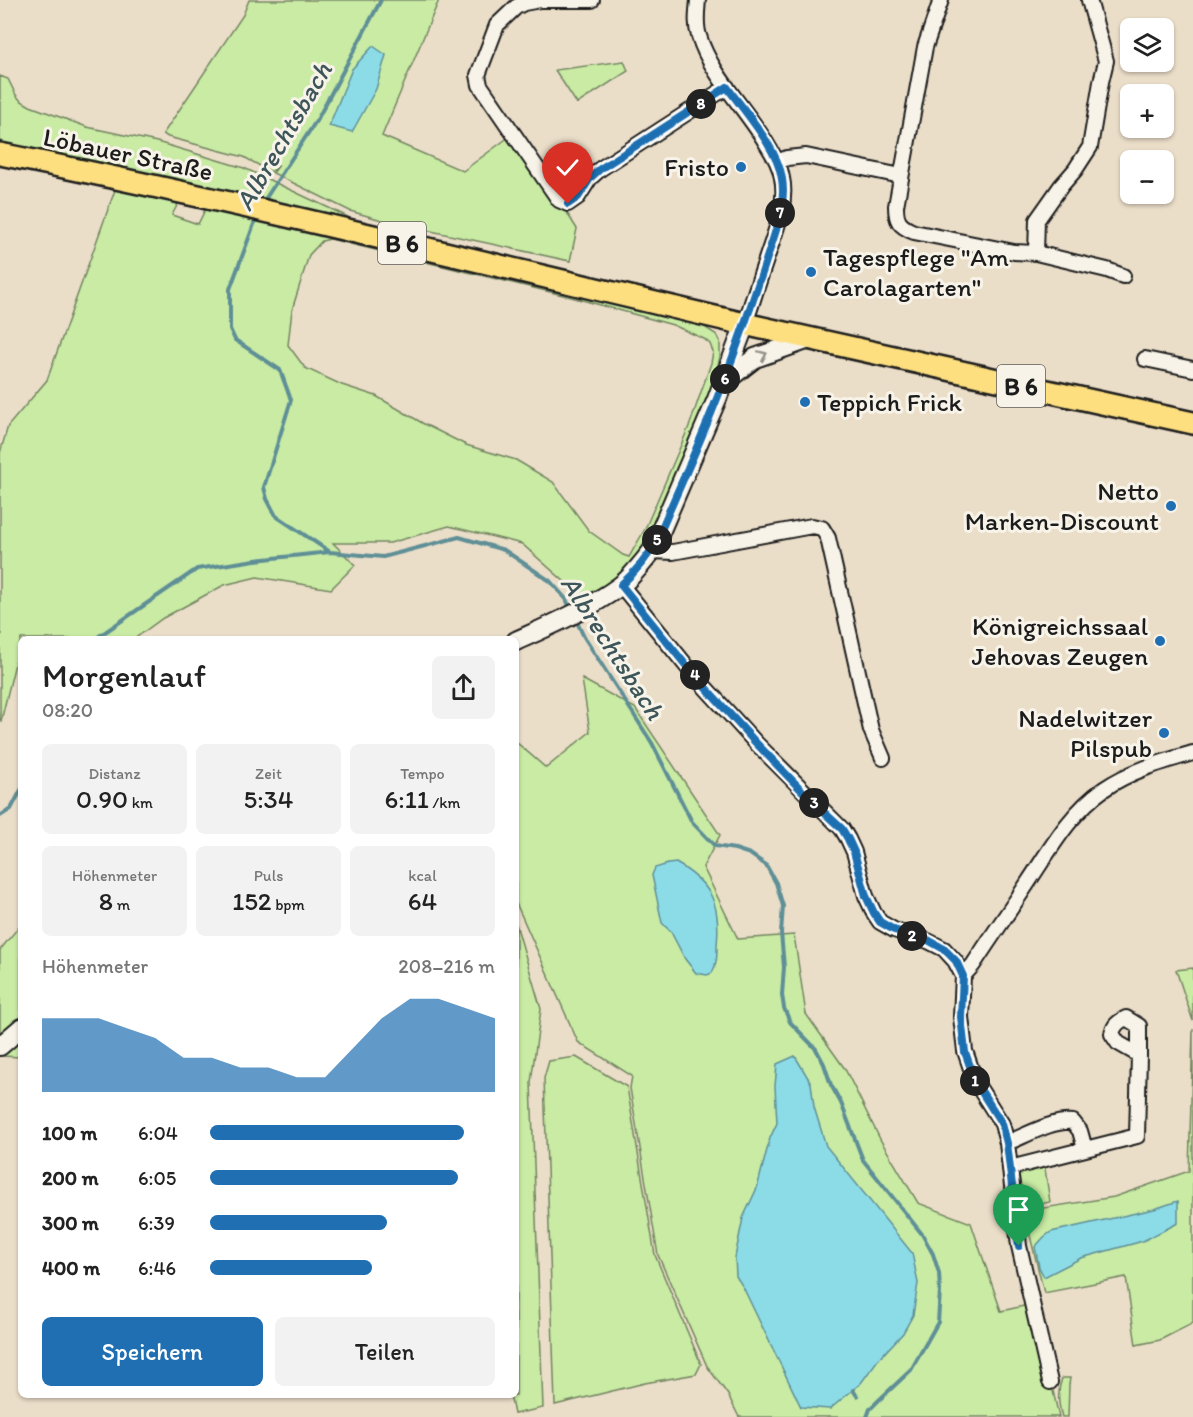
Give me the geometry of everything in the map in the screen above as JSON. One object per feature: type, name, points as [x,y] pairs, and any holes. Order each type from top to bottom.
[{"type":"main road","name":"Löbauer Straße","points":[[0,154],[120,178],[809,339],[1193,423]]},
{"type":"main road","points":[[519,640],[584,608],[621,585],[637,570],[651,551],[723,383],[745,324]]},
{"type":"main road","points":[[723,383],[755,358],[809,339]]},
{"type":"main road","points":[[0,1046],[18,1031]]},
{"type":"street","points":[[591,0],[540,0],[516,7],[497,25],[478,75],[480,85],[559,200],[568,204],[578,197],[590,178],[600,169],[727,87]]},
{"type":"street","points":[[698,0],[696,15],[699,37],[705,53],[778,162],[782,178],[782,201],[777,225],[745,324]]},
{"type":"street","points":[[941,0],[925,47],[896,206],[898,221],[907,230],[914,232],[1014,252],[1036,253],[1123,276]]},
{"type":"street","points":[[1036,253],[1037,220],[1090,147],[1101,82],[1107,62],[1089,0]]},
{"type":"street","points":[[778,162],[787,158],[806,156],[901,176]]},
{"type":"street","points":[[1145,359],[1193,369]]},
{"type":"street","points":[[651,551],[673,552],[812,526],[822,528],[828,538],[871,730],[883,758]]},
{"type":"street","points":[[621,585],[693,674],[757,744],[842,829],[854,852],[866,896],[880,922],[894,930],[928,940],[944,949],[956,961],[963,976],[961,1017],[965,1052],[976,1083],[1002,1124],[1007,1143],[1019,1246],[1050,1382]]},
{"type":"street","points":[[963,976],[973,965],[1067,824],[1088,802],[1128,776],[1193,753]]},
{"type":"street","points":[[1010,1168],[1137,1136],[1138,1054]]},
{"type":"street","points":[[1007,1143],[1064,1121],[1073,1122],[1080,1131],[1085,1149]]},
{"type":"green space","points":[[249,0],[439,0],[382,136],[463,171],[513,134],[577,229],[570,261],[389,222],[350,211],[273,173],[279,165],[271,172],[244,157],[163,134],[243,15]]},
{"type":"green space","points":[[624,61],[628,71],[577,104],[555,70]]},
{"type":"green space","points":[[0,76],[8,79],[20,100],[30,106],[87,127],[157,142],[244,168],[348,217],[346,225],[6,146],[0,142]]},
{"type":"green space","points":[[116,187],[180,200],[172,215],[198,224],[206,208],[548,285],[703,326],[717,335],[720,341],[720,357],[709,398],[646,545],[612,581],[582,597],[522,544],[449,526],[390,543],[333,543],[355,565],[331,589],[257,577],[224,585],[163,618],[138,636],[18,636],[18,651],[1,721],[0,453],[8,426],[47,380]],"holes":[[[330,239],[571,297],[673,325],[710,344],[713,352],[711,363],[690,424],[645,529],[629,557],[589,531],[553,482],[516,460],[466,445],[376,396],[342,385],[305,368],[288,345],[292,310],[309,255],[322,241]]]},
{"type":"green space","points":[[582,679],[635,708],[720,835],[703,867],[738,939],[794,935],[806,1014],[845,1069],[881,1141],[918,1203],[971,1223],[1001,1311],[1033,1304],[1059,1417],[739,1417],[728,1395],[707,1366],[658,1255],[630,1088],[632,1076],[578,1042],[519,910],[519,745],[546,768],[590,732]]},
{"type":"green space","points":[[18,928],[18,1024],[0,1039],[0,950]]},
{"type":"green space","points":[[519,934],[541,1009],[531,1082],[543,1408],[514,1414],[511,1398],[519,1398]]},
{"type":"green space","points":[[1193,968],[1193,1021],[1176,970]]},
{"type":"green space","points":[[1193,1029],[1193,1323],[1160,1340],[1136,1345],[1126,1277],[1044,1293],[1024,1211],[1114,1197],[1189,1171]]},
{"type":"green space","points":[[18,1042],[18,1057],[1,1056]]},
{"type":"green space","points":[[576,1057],[627,1087],[655,1255],[701,1364],[696,1374],[645,1383],[555,1405],[544,1078],[549,1061]]},
{"type":"green space","points":[[1044,1162],[1050,1202],[1024,1207],[1018,1168]]},
{"type":"green space","points":[[1062,1378],[1070,1378],[1068,1417],[1062,1417],[1060,1407],[1059,1393]]},
{"type":"water","points":[[373,46],[386,55],[376,89],[352,132],[329,126],[352,69]]},
{"type":"water","points":[[676,863],[706,887],[715,907],[718,931],[716,959],[712,973],[707,975],[696,973],[685,959],[671,932],[662,923],[652,875],[655,868]]},
{"type":"water","points":[[795,1056],[811,1083],[814,1107],[826,1146],[912,1253],[918,1283],[913,1315],[903,1333],[877,1361],[861,1383],[830,1409],[801,1407],[736,1276],[735,1257],[743,1218],[757,1188],[770,1138],[777,1123],[775,1086],[777,1064]]},
{"type":"water","points":[[1178,1201],[1178,1223],[1143,1241],[1081,1258],[1044,1277],[1039,1267],[1035,1247],[1051,1232],[1154,1209]]},
{"type":"waterway","name":"Albrechtsbach","points":[[262,204],[318,118],[381,0]]},
{"type":"waterway","name":"Albrechtsbach","points":[[257,216],[230,289],[230,329],[235,340],[280,370],[291,400],[264,487],[267,499],[276,516],[330,552],[383,557],[459,537],[504,550],[550,581],[566,599],[571,610]]},
{"type":"waterway","points":[[99,636],[197,569],[330,552]]},
{"type":"waterway","name":"Albrechtsbach","points":[[576,620],[584,637],[652,743],[692,822],[715,846],[750,854],[766,865],[776,883],[783,906],[782,995],[790,1022],[816,1049],[824,1064],[863,1160],[922,1234],[933,1254],[939,1273],[938,1322],[911,1370],[870,1409],[867,1417]]},
{"type":"waterway","points":[[0,816],[11,809],[18,796]]},
{"type":"waterway","points":[[853,1390],[857,1396]]},
{"type":"place","name":"Fristo","points":[[741,167]]},
{"type":"place","name":"Tagespflege \"Am Carolagarten\"","points":[[811,272]]},
{"type":"place","name":"Teppich Frick","points":[[805,402]]},
{"type":"place","name":"Netto Marken-Discount","points":[[1171,506]]},
{"type":"place","name":"Königreichssaal Jehovas Zeugen","points":[[1160,641]]},
{"type":"place","name":"Nadelwitzer Pilspub","points":[[1164,733]]},
{"type":"route","points":[[568,204],[578,197],[590,178],[600,169],[727,87],[778,162],[783,189],[780,214],[753,300],[723,383],[656,542],[637,570],[621,585],[693,674],[757,744],[842,829],[854,852],[866,896],[880,922],[894,930],[928,940],[944,949],[956,961],[963,976],[961,1017],[965,1052],[976,1083],[1002,1124],[1007,1143],[1019,1246]]}]
